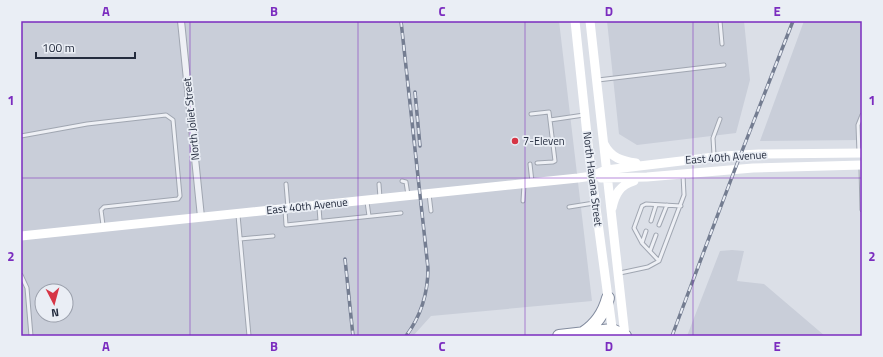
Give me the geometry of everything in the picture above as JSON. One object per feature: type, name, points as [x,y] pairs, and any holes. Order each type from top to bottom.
[{"type":"highway","points":[[584,333],[592,327],[600,317],[608,298]]},
{"type":"highway","points":[[559,336],[584,333],[612,333],[625,336]]},
{"type":"street","name":"North Joliet Street","points":[[181,21],[201,217]]},
{"type":"street","name":"North Havana Street","points":[[575,21],[592,176],[612,333]]},
{"type":"street","name":"North Havana Street","points":[[590,21],[625,336]]},
{"type":"street","points":[[603,140],[611,154],[618,159],[629,162],[651,164]]},
{"type":"street","points":[[845,153],[845,165]]},
{"type":"street","name":"East 40th Avenue","points":[[21,236],[592,176],[599,178],[606,174],[651,164],[714,157],[760,154],[860,153]]},
{"type":"street","points":[[845,165],[860,153]]},
{"type":"street","name":"East 40th Avenue","points":[[606,174],[647,177],[753,168],[862,165]]},
{"type":"street","points":[[611,218],[614,200],[621,187],[629,182],[647,177]]},
{"type":"lane","points":[[720,21],[722,44]]},
{"type":"lane","points":[[597,80],[724,65]]},
{"type":"lane","points":[[531,114],[548,112],[555,160],[553,162],[537,163]]},
{"type":"lane","points":[[21,136],[87,124],[166,115],[173,120],[180,196],[178,199],[104,207],[102,210],[104,227]]},
{"type":"lane","points":[[550,120],[585,115]]},
{"type":"lane","points":[[860,153],[858,125],[862,115]]},
{"type":"lane","points":[[714,157],[713,138],[720,119]]},
{"type":"lane","points":[[523,201],[528,183],[530,164]]},
{"type":"lane","points":[[862,165],[862,210]]},
{"type":"lane","points":[[618,273],[648,267],[660,261],[684,196],[683,174]]},
{"type":"lane","points":[[402,181],[406,182],[408,195]]},
{"type":"lane","points":[[286,184],[286,225],[401,213]]},
{"type":"lane","points":[[379,184],[380,198]]},
{"type":"lane","points":[[429,193],[431,211]]},
{"type":"lane","points":[[366,199],[368,216]]},
{"type":"lane","points":[[569,207],[596,203]]},
{"type":"lane","points":[[319,204],[320,221]]},
{"type":"lane","points":[[660,261],[642,243],[634,228],[637,219],[644,204],[681,206]]},
{"type":"lane","points":[[651,221],[656,205]]},
{"type":"lane","points":[[659,225],[667,206]]},
{"type":"lane","points":[[237,213],[249,336]]},
{"type":"lane","points":[[642,243],[646,231]]},
{"type":"lane","points":[[650,251],[656,235]]},
{"type":"lane","points":[[240,239],[273,236]]},
{"type":"lane","points":[[21,274],[27,288],[31,336]]},
{"type":"shaded area","points":[[21,21],[559,21],[592,301],[431,316],[413,336],[21,336]]},
{"type":"shaded area","points":[[607,21],[744,21],[750,80],[736,133],[637,145],[619,134]]},
{"type":"shaded area","points":[[804,21],[862,21],[862,140],[760,141]]},
{"type":"shaded area","points":[[720,251],[744,251],[737,281],[764,284],[825,336],[687,336]]},
{"type":"railway","points":[[401,21],[428,268],[427,286],[423,304],[416,320],[406,336]]},
{"type":"railway","points":[[672,336],[793,21]]},
{"type":"railway","points":[[415,92],[420,146]]},
{"type":"railway","points":[[345,259],[353,336]]},
{"type":"place","name":"7-Eleven","points":[[515,141]]}]
